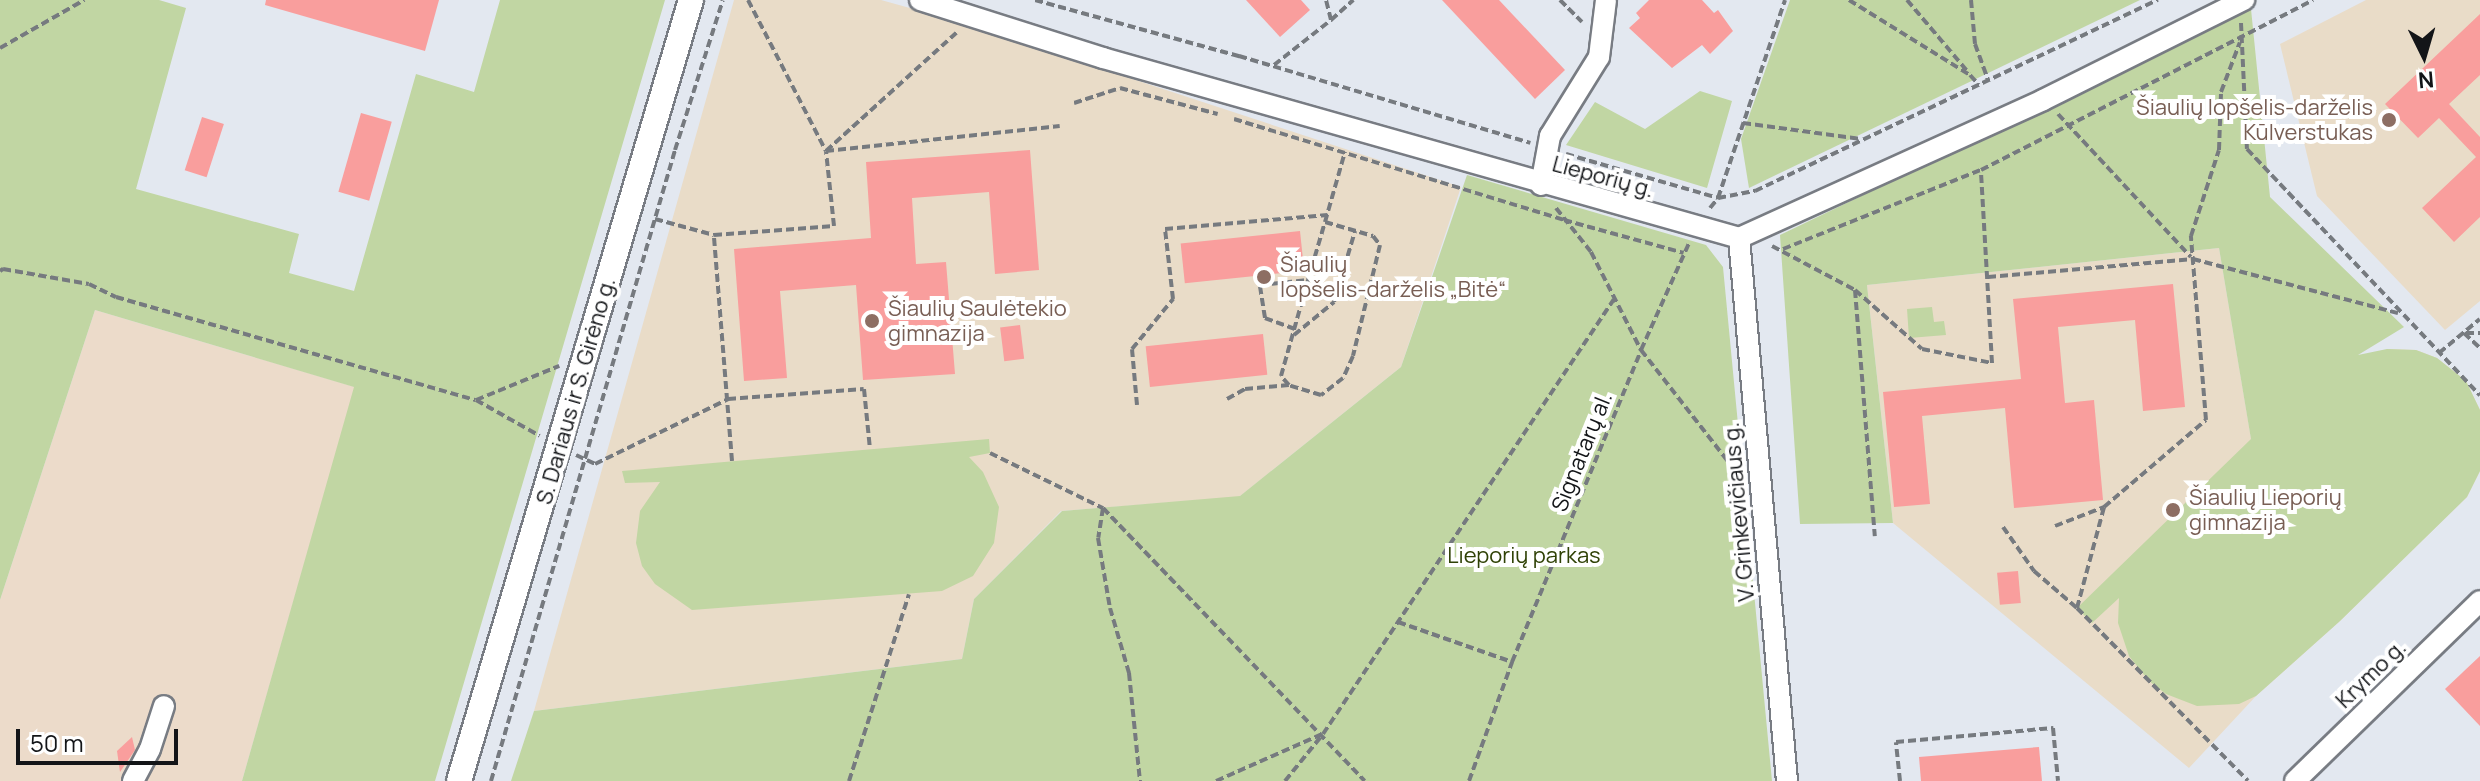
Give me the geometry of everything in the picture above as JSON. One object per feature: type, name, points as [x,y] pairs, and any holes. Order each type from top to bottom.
[{"type":"street","name":"S. Dariaus ir S. Girėno g.","points":[[459,781],[691,0]]},
{"type":"street","name":"Lieporių g.","points":[[920,0],[1103,58],[1541,185],[1739,238]]},
{"type":"street","points":[[1541,185],[1545,148],[1599,57],[1606,0]]},
{"type":"street","points":[[1739,238],[2043,100],[2244,0]]},
{"type":"street","name":"V. Grinkevičiaus g.","points":[[1739,238],[1787,781]]},
{"type":"street","name":"Krymo g.","points":[[2295,781],[2480,601]]},
{"type":"street","points":[[133,781],[150,749],[164,706]]},
{"type":"path","points":[[0,48],[84,0]]},
{"type":"path","points":[[491,781],[655,219],[723,0]]},
{"type":"path","points":[[655,219],[714,235],[834,226],[826,151],[748,0]]},
{"type":"path","points":[[1035,0],[1273,66],[1718,198],[1755,191],[2156,0]]},
{"type":"path","points":[[1326,0],[1331,20]]},
{"type":"path","points":[[1273,66],[1353,0]]},
{"type":"path","name":"Signatarų al.","points":[[1469,781],[1512,662],[1641,350],[1684,253],[1718,198],[1785,0]]},
{"type":"path","points":[[1849,0],[1970,75]]},
{"type":"path","points":[[1907,0],[1979,85]]},
{"type":"path","points":[[1971,0],[1975,44],[1988,80]]},
{"type":"path","points":[[1783,249],[1981,170],[2241,40],[2313,0]]},
{"type":"path","points":[[826,151],[974,16]]},
{"type":"path","points":[[2055,526],[2104,507],[2206,420],[2191,236],[2219,150],[2221,92],[2241,40]]},
{"type":"path","points":[[2241,40],[2247,149],[2399,313],[2480,395]]},
{"type":"path","points":[[1074,103],[1120,88],[1684,253]]},
{"type":"path","points":[[2043,100],[2070,125],[2193,259]]},
{"type":"path","points":[[1742,123],[1863,139]]},
{"type":"path","points":[[826,151],[1060,126]]},
{"type":"path","points":[[1289,385],[1281,376],[1345,152]]},
{"type":"path","points":[[1739,238],[1783,249],[1855,290],[1922,349],[1992,363],[1981,170]]},
{"type":"path","points":[[1541,185],[1564,220],[1591,252],[1641,350],[1762,504]]},
{"type":"path","points":[[1137,405],[1132,349],[1173,299],[1165,229],[1327,215]]},
{"type":"path","points":[[1227,399],[1245,389],[1289,385],[1321,395],[1332,390],[1343,378],[1353,356],[1380,245],[1373,236],[1325,222]]},
{"type":"path","points":[[1292,337],[1334,302],[1355,231]]},
{"type":"path","points":[[714,235],[732,461]]},
{"type":"path","points":[[1988,277],[2193,259],[2399,313]]},
{"type":"path","points":[[1,269],[89,284],[116,297],[476,400],[595,464],[728,399],[864,389],[870,449]]},
{"type":"path","points":[[1295,329],[1265,318],[1260,285],[1308,280]]},
{"type":"path","points":[[1339,283],[1370,292]]},
{"type":"path","points":[[1855,290],[1875,536]]},
{"type":"path","points":[[1285,781],[1323,734],[1614,299]]},
{"type":"path","points":[[2439,353],[2480,319]]},
{"type":"path","points":[[2464,333],[2480,333]]},
{"type":"path","points":[[2464,333],[2480,348]]},
{"type":"path","points":[[476,400],[587,355]]},
{"type":"path","points":[[990,453],[1103,508],[1365,781]]},
{"type":"path","points":[[2077,608],[2104,507]]},
{"type":"path","points":[[1103,508],[1098,538],[1110,608],[1129,673],[1140,781]]},
{"type":"path","points":[[2003,527],[2034,571],[2077,608],[2248,781]]},
{"type":"path","points":[[849,781],[909,594]]},
{"type":"path","points":[[1398,622],[1512,662]]},
{"type":"path","points":[[1900,781],[1896,742],[2053,728],[2058,781]]},
{"type":"path","points":[[1216,781],[1323,734]]},
{"type":"shaded area","name":"Šiaulių Saulėtekio gimnazija","points":[[734,0],[881,0],[953,20],[1461,187],[1401,367],[1239,497],[1061,511],[974,599],[962,659],[534,711]]},
{"type":"shaded area","name":"Šiaulių lopšelis-darželis Kūlverstukas","points":[[2366,0],[2480,0],[2480,301],[2445,330],[2317,196],[2280,44]]},
{"type":"shaded area","name":"Šiaulių Lieporių gimnazija","points":[[2219,248],[2251,438],[2387,349],[2416,350],[2437,358],[2466,381],[2480,410],[2480,471],[2467,497],[2340,621],[2256,696],[2189,768],[1893,523],[1867,285]]},
{"type":"shaded area","points":[[95,310],[355,387],[242,781],[0,781],[0,600]]},
{"type":"green space","points":[[0,0],[159,0],[186,8],[136,189],[299,234],[289,273],[354,291],[416,74],[474,92],[500,0],[665,0],[435,781],[242,781],[354,387],[95,310],[0,600]]},
{"type":"green space","points":[[1790,0],[2140,0],[1749,188],[1741,139]]},
{"type":"green space","points":[[2251,9],[2270,197],[2404,327],[2358,355],[2387,349],[2416,350],[2437,358],[2466,381],[2480,410],[2480,471],[2467,497],[2340,621],[2256,696],[2239,704],[2197,706],[2166,694],[2149,681],[2129,656],[2118,623],[2119,598],[2092,623],[2077,608],[2251,439],[2219,248],[1867,285],[1893,523],[1800,524],[1780,235]]},
{"type":"green space","points":[[1700,91],[1732,101],[1707,188],[1566,145],[1595,102],[1645,129]]},
{"type":"green space","name":"Lieporių parkas","points":[[1467,175],[1706,245],[1723,267],[1772,781],[511,781],[534,711],[962,659],[974,599],[1062,511],[1240,496],[1401,367]]},
{"type":"green space","points":[[1932,307],[1934,322],[1944,321],[1946,335],[1909,338],[1907,309]]},
{"type":"green space","points":[[989,439],[990,453],[969,457],[983,472],[999,507],[994,543],[973,576],[942,591],[692,610],[655,584],[642,566],[636,543],[640,511],[660,482],[625,483],[622,471]]},
{"type":"building","points":[[266,0],[439,0],[425,51],[265,5]]},
{"type":"building","points":[[1246,0],[1301,0],[1310,10],[1280,37]]},
{"type":"building","points":[[1442,0],[1499,0],[1565,70],[1535,99]]},
{"type":"building","points":[[1649,0],[1702,0],[1714,13],[1718,10],[1733,31],[1710,54],[1702,45],[1672,68],[1629,28],[1640,18],[1636,13]]},
{"type":"building","points":[[2480,14],[2480,75],[2449,104],[2480,137],[2480,217],[2454,242],[2422,208],[2476,157],[2439,118],[2418,138],[2385,104]]},
{"type":"building","points":[[361,113],[392,122],[369,201],[338,192]]},
{"type":"building","points":[[202,117],[224,124],[207,177],[185,170]]},
{"type":"building","points":[[1030,150],[1039,270],[995,274],[989,192],[912,198],[916,264],[946,262],[955,374],[863,380],[856,285],[780,291],[787,378],[744,381],[734,249],[871,238],[866,162]]},
{"type":"building","points":[[1300,231],[1304,271],[1185,283],[1181,244]]},
{"type":"building","points":[[2173,284],[2185,407],[2143,411],[2135,320],[2058,327],[2065,403],[2094,400],[2103,500],[2014,508],[2005,408],[1922,416],[1930,504],[1894,507],[1883,392],[2021,379],[2013,299]]},
{"type":"building","points":[[1020,325],[1024,359],[1004,361],[1000,327]]},
{"type":"building","points":[[1263,334],[1267,375],[1150,387],[1146,346]]},
{"type":"building","points":[[2018,571],[2021,603],[2000,605],[1997,573]]},
{"type":"building","points":[[2480,656],[2480,726],[2445,689]]},
{"type":"building","points":[[132,737],[135,750],[120,772],[117,751]]},
{"type":"building","points":[[2039,747],[2042,781],[1921,781],[1919,757]]},
{"type":"place","name":"Šiaulių lopšelis-darželis Kūlverstukas","points":[[2389,120]]},
{"type":"place","name":"Šiaulių lopšelis-darželis „Bitė“","points":[[1264,277]]},
{"type":"place","name":"Šiaulių Saulėtekio gimnazija","points":[[872,321]]},
{"type":"place","name":"Šiaulių Lieporių gimnazija","points":[[2173,510]]}]
